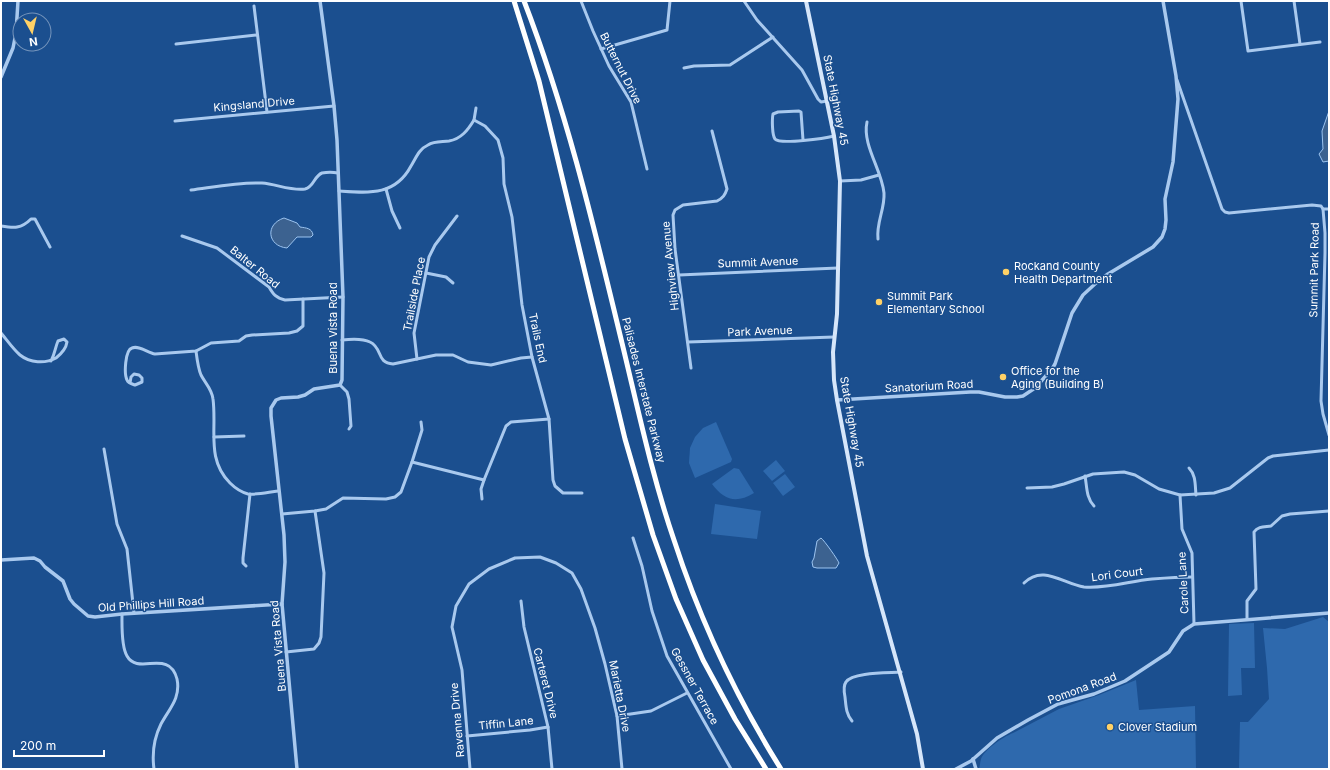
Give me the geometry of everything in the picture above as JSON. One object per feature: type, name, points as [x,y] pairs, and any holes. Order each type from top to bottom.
[{"type":"highway","points":[[514,1],[539,81],[627,450],[652,535],[676,598],[703,660],[735,719],[766,769]]},
{"type":"highway","name":"Palisades Interstate Parkway","points":[[524,1],[552,80],[574,150],[590,209],[651,465],[677,550],[696,602],[723,664],[749,714],[781,769]]},
{"type":"main road","name":"State Highway 45","points":[[806,1],[834,136],[840,181],[837,314],[834,337],[833,366],[837,400],[867,556],[919,739],[923,769]]},
{"type":"street","points":[[1,77],[13,48],[16,33],[18,1]]},
{"type":"street","name":"Buena Vista Road","points":[[297,769],[282,604],[285,548],[278,491],[271,408],[276,400],[281,398],[298,397],[322,387],[340,385],[342,380],[343,297],[337,140],[320,1]]},
{"type":"street","name":"Butternut Drive","points":[[581,1],[601,49],[619,85],[631,102],[647,169]]},
{"type":"street","points":[[601,49],[667,30],[670,1]]},
{"type":"street","points":[[744,1],[754,17],[802,70],[820,102],[827,101]]},
{"type":"street","name":"Summit Park Road","points":[[1163,1],[1176,76],[1222,209],[1229,213],[1312,205],[1321,206],[1323,209],[1325,253],[1320,384],[1323,414],[1329,435]]},
{"type":"street","points":[[1242,1],[1248,51],[1320,42]]},
{"type":"street","points":[[1294,1],[1300,44]]},
{"type":"street","points":[[254,6],[256,36],[267,112]]},
{"type":"street","points":[[176,44],[256,36]]},
{"type":"street","points":[[684,68],[694,66],[730,65],[773,37]]},
{"type":"street","name":"Sanatorium Road","points":[[837,400],[970,392],[1016,398],[1023,396],[1035,388],[1052,369],[1059,354],[1072,313],[1083,295],[1103,278],[1153,247],[1162,237],[1166,229],[1165,199],[1174,162],[1178,99],[1176,76]]},
{"type":"street","name":"Kingsland Drive","points":[[175,121],[334,106]]},
{"type":"street","points":[[339,191],[368,192],[386,190],[396,185],[402,180],[418,153],[428,145],[449,141],[460,137],[470,128],[474,120],[476,108]]},
{"type":"street","points":[[802,140],[801,112],[778,112],[773,114],[773,131],[774,138],[776,140],[802,140],[834,136]]},
{"type":"street","name":"Trails End","points":[[474,120],[485,126],[498,140],[504,162],[504,184],[512,217],[522,305],[532,357],[548,419],[555,486],[563,493],[582,493]]},
{"type":"street","points":[[867,122],[866,137],[884,193],[878,224],[878,239]]},
{"type":"street","name":"Highview Avenue","points":[[691,368],[673,221],[675,210],[683,205],[717,201],[725,194],[727,189],[712,131]]},
{"type":"street","points":[[191,190],[262,183],[297,189],[307,189],[313,184],[316,177],[320,174],[324,172],[338,172]]},
{"type":"street","points":[[840,181],[861,180],[879,174]]},
{"type":"street","points":[[386,190],[392,211],[400,228]]},
{"type":"street","points":[[1323,209],[1329,208]]},
{"type":"street","name":"Trailside Place","points":[[417,359],[414,333],[429,257],[435,245],[457,216]]},
{"type":"street","points":[[1,226],[17,228],[23,226],[31,219],[35,219],[50,247]]},
{"type":"street","name":"Balter Road","points":[[182,236],[217,248],[269,287],[275,296],[279,298],[285,300],[343,297]]},
{"type":"street","name":"Summit Avenue","points":[[679,274],[838,268]]},
{"type":"street","points":[[426,273],[446,277],[453,283]]},
{"type":"street","points":[[130,383],[127,380],[126,356],[128,351],[132,348],[138,348],[156,354],[196,351],[211,344],[239,342],[246,336],[289,333],[297,331],[303,326],[303,299]]},
{"type":"street","points":[[1,333],[20,355],[39,362],[51,360],[59,356],[66,347],[66,342],[64,339],[58,341],[55,355],[51,360]]},
{"type":"street","name":"Park Avenue","points":[[688,342],[834,337]]},
{"type":"street","points":[[342,340],[358,339],[372,343],[377,347],[383,361],[388,364],[436,355],[453,355],[468,362],[491,365],[532,357]]},
{"type":"street","points":[[196,351],[200,373],[207,383],[213,398],[214,437],[217,463],[224,477],[234,487],[242,492],[250,494],[278,491]]},
{"type":"street","points":[[340,385],[347,392],[349,399],[351,426],[349,429]]},
{"type":"street","points":[[482,499],[481,489],[506,426],[510,422],[548,419]]},
{"type":"street","points":[[282,514],[315,511],[332,507],[343,498],[386,499],[395,497],[401,492],[412,462],[422,430],[421,422]]},
{"type":"street","points":[[214,437],[244,436]]},
{"type":"street","points":[[104,449],[117,524],[127,548],[134,613]]},
{"type":"street","points":[[1027,488],[1052,487],[1093,474],[1124,472],[1135,475],[1158,488],[1180,495],[1214,493],[1230,488],[1268,458],[1273,456],[1329,450]]},
{"type":"street","points":[[412,462],[484,480]]},
{"type":"street","points":[[1189,468],[1194,476],[1196,495]]},
{"type":"street","points":[[1085,476],[1088,497],[1094,506]]},
{"type":"street","points":[[246,566],[243,563],[243,558],[250,494]]},
{"type":"street","name":"Carole Lane","points":[[1180,495],[1182,529],[1192,553],[1194,624]]},
{"type":"street","points":[[286,652],[314,649],[319,643],[321,637],[324,573],[315,511]]},
{"type":"street","points":[[1247,619],[1247,602],[1256,589],[1254,532],[1256,529],[1272,526],[1282,516],[1290,514],[1329,511]]},
{"type":"street","name":"Gessner Terrace","points":[[633,538],[642,566],[650,602],[668,658],[731,769]]},
{"type":"street","name":"Marietta Drive","points":[[462,670],[452,627],[456,606],[469,584],[489,569],[515,558],[540,557],[556,563],[572,573],[581,589],[595,628],[617,716],[622,769]]},
{"type":"street","name":"Old Phillips Hill Road","points":[[1,560],[34,558],[40,561],[63,581],[70,599],[82,612],[88,616],[95,617],[134,613],[282,604]]},
{"type":"street","name":"Lori Court","points":[[1024,584],[1034,576],[1040,575],[1053,577],[1086,587],[1125,584],[1151,579],[1192,577]]},
{"type":"street","name":"Carteret Drive","points":[[521,601],[524,628],[548,727],[552,769]]},
{"type":"street","points":[[1194,624],[1329,613]]},
{"type":"street","points":[[122,614],[124,649],[130,661],[135,664],[166,664],[172,668],[178,687],[175,701],[161,724],[155,741],[153,753],[154,769]]},
{"type":"street","name":"Pomona Road","points":[[956,769],[973,759],[996,738],[1033,717],[1058,704],[1094,694],[1125,681],[1168,652],[1183,631],[1194,624]]},
{"type":"street","name":"Ravenna Drive","points":[[462,670],[470,769]]},
{"type":"street","points":[[852,721],[847,712],[844,688],[847,680],[855,676],[901,672]]},
{"type":"street","points":[[617,716],[651,711],[663,707],[687,693]]},
{"type":"street","name":"Tiffin Lane","points":[[467,736],[548,727]]},
{"type":"street","points":[[973,759],[976,769]]},
{"type":"shaded area","points":[[1329,111],[1329,161],[1323,162],[1319,154],[1323,149],[1322,131]]},
{"type":"shaded area","points":[[284,218],[297,223],[300,227],[310,230],[313,235],[311,237],[297,237],[287,248],[280,246],[272,239],[271,230],[278,221]]},
{"type":"shaded area","points":[[716,422],[732,459],[731,462],[695,478],[689,463],[690,448],[695,437],[703,428]]},
{"type":"shaded area","points":[[776,460],[785,471],[772,481],[763,471]]},
{"type":"shaded area","points":[[734,468],[739,469],[754,493],[742,498],[731,499],[721,494],[712,484]]},
{"type":"shaded area","points":[[785,474],[795,487],[783,496],[773,483]]},
{"type":"shaded area","points":[[715,504],[761,511],[757,539],[711,534]]},
{"type":"shaded area","points":[[821,538],[839,563],[836,568],[813,567],[812,562],[817,541]]},
{"type":"shaded area","points":[[1323,617],[1329,622],[1329,769],[1239,769],[1240,722],[1248,722],[1269,699],[1263,628],[1285,629]]},
{"type":"shaded area","points":[[1254,623],[1255,668],[1241,668],[1242,695],[1228,696],[1229,624]]},
{"type":"shaded area","name":"Clover Stadium","points":[[1136,680],[1139,710],[1195,706],[1196,769],[979,769],[983,755],[1004,737],[1059,709]]},
{"type":"place","name":"Rockand County Health Department","points":[[1006,272]]},
{"type":"place","name":"Summit Park Elementary School","points":[[879,302]]},
{"type":"place","name":"Office for the Aging (Building B)","points":[[1003,377]]},
{"type":"place","name":"Clover Stadium","points":[[1110,727]]}]
